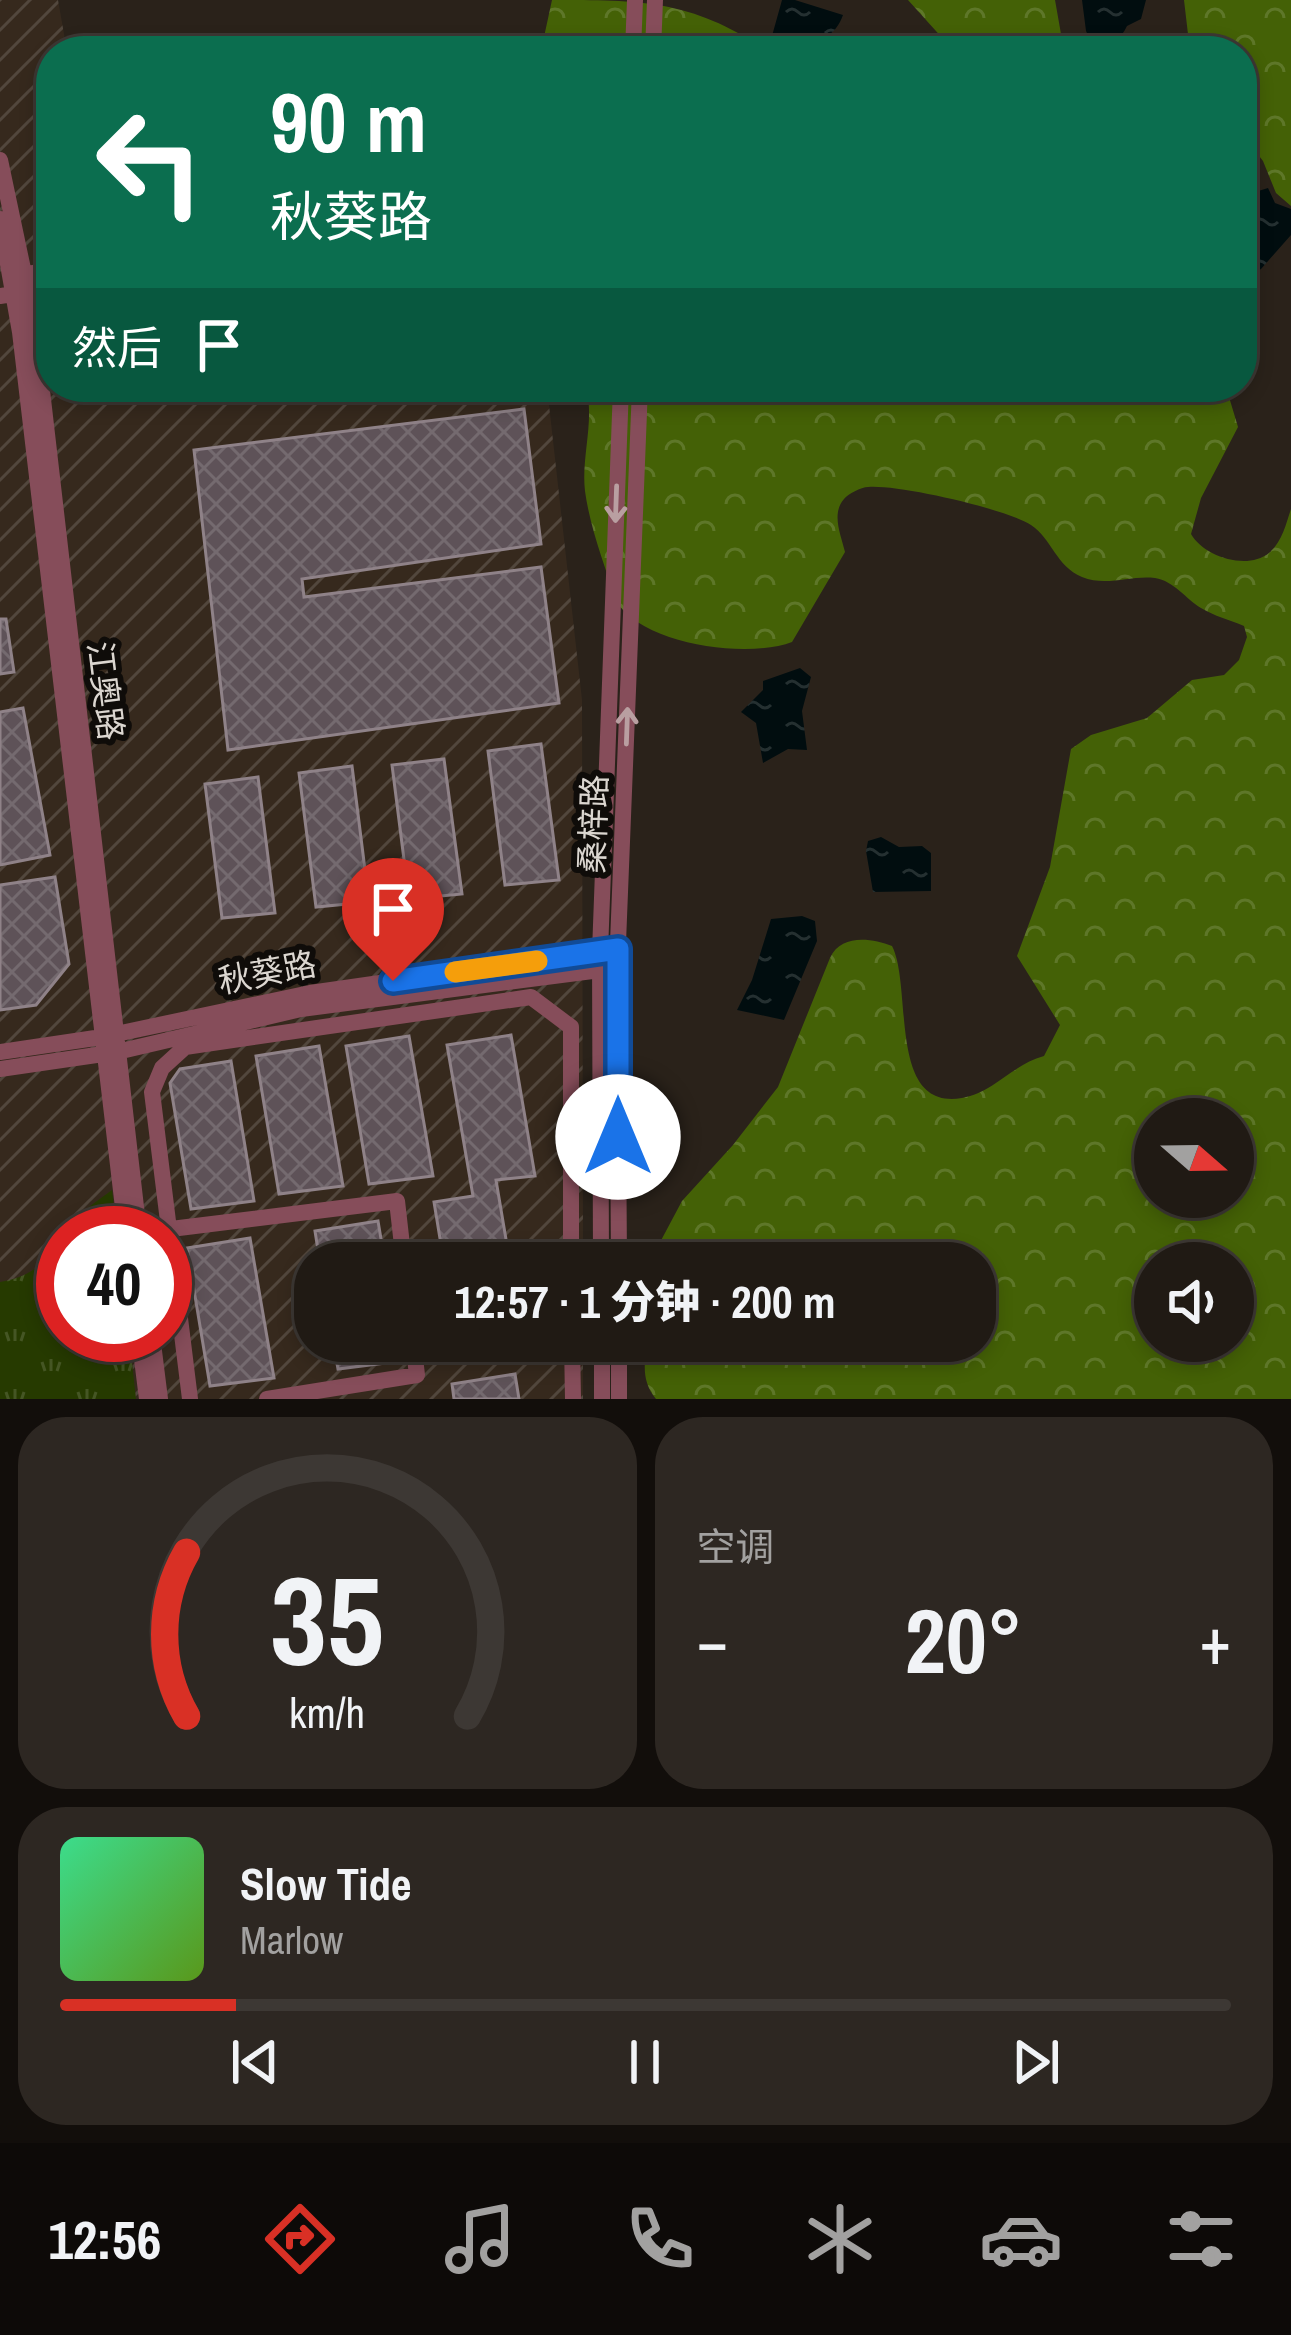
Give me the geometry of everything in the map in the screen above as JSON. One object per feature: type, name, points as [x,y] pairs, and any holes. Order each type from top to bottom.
[{"type":"street","points":[[634,36],[635,0]]},
{"type":"street","points":[[654,36],[655,0]]},
{"type":"street","name":"江奥路","points":[[0,160],[88,886],[135,1206]]},
{"type":"street","name":"江奥路","points":[[0,219],[13,286]]},
{"type":"street","name":"桑梓路","points":[[602,1242],[621,402]]},
{"type":"street","name":"桑梓路","points":[[618,1242],[609,960],[639,402]]},
{"type":"street","name":"秋葵路","points":[[0,1069],[110,1044],[609,960]]},
{"type":"street","points":[[168,1206],[152,1092],[162,1067],[185,1048],[531,997],[571,1027],[571,1242]]},
{"type":"street","name":"江奥路","points":[[110,1044],[124,1206]]},
{"type":"street","name":"秋葵路","points":[[0,1052],[110,1044]]},
{"type":"street","points":[[192,1226],[397,1201],[402,1242]]},
{"type":"street","points":[[143,1362],[148,1399]]},
{"type":"street","points":[[155,1362],[160,1399]]},
{"type":"street","points":[[186,1362],[190,1399]]},
{"type":"street","points":[[267,1399],[417,1375],[415,1362]]},
{"type":"street","points":[[572,1362],[573,1399]]},
{"type":"street","points":[[602,1362],[602,1399]]},
{"type":"street","points":[[619,1362],[619,1399]]},
{"type":"shaded area","points":[[0,0],[58,0],[64,36],[36,36],[36,402],[549,402],[582,700],[583,1242],[294,1242],[294,1362],[583,1362],[583,1399],[0,1399]]},
{"type":"green space","points":[[552,0],[665,6],[743,36],[544,36]]},
{"type":"green space","points":[[908,0],[1055,0],[1061,36],[940,36]]},
{"type":"green space","points":[[1184,0],[1291,0],[1291,206],[1276,193],[1257,153],[1257,36],[1188,36]]},
{"type":"green space","points":[[588,402],[1230,402],[1238,427],[1201,498],[1191,534],[1215,554],[1249,561],[1277,544],[1291,509],[1291,1399],[656,1399],[648,1385],[645,1362],[996,1362],[996,1242],[660,1242],[682,1201],[778,1087],[830,958],[841,945],[866,940],[892,946],[912,1066],[922,1086],[938,1097],[974,1095],[1044,1056],[1060,1025],[1017,956],[1050,867],[1071,749],[1091,735],[1147,718],[1192,680],[1224,675],[1239,660],[1247,637],[1244,626],[1206,611],[1162,580],[1082,577],[1066,566],[1038,531],[1018,519],[926,493],[868,487],[852,493],[840,505],[838,525],[845,552],[792,642],[749,649],[672,638],[629,616],[616,601],[594,533],[585,465]]},
{"type":"green space","points":[[112,1190],[114,1206],[90,1206]]},
{"type":"green space","points":[[36,1268],[36,1362],[132,1362],[136,1399],[0,1399],[0,1282]]},
{"type":"water","points":[[782,0],[843,15],[827,36],[772,36]]},
{"type":"water","points":[[1082,0],[1146,0],[1141,19],[1120,36],[1088,36]]},
{"type":"water","points":[[1268,188],[1275,203],[1291,209],[1291,235],[1257,271],[1257,191]]},
{"type":"water","points":[[800,668],[811,677],[802,711],[807,750],[788,749],[763,763],[756,723],[741,712],[763,690],[763,681]]},
{"type":"water","points":[[881,837],[899,847],[922,846],[931,853],[931,891],[873,892],[866,851],[868,841]]},
{"type":"water","points":[[802,916],[815,921],[817,941],[784,1020],[737,1010],[771,919]]},
{"type":"building","points":[[524,409],[541,544],[302,579],[304,597],[541,567],[559,703],[228,750],[194,450]]},
{"type":"building","points":[[0,619],[6,619],[14,672],[0,674]]},
{"type":"building","points":[[23,708],[50,855],[0,865],[0,712]]},
{"type":"building","points":[[541,744],[559,880],[505,885],[488,751]]},
{"type":"building","points":[[444,759],[462,894],[409,899],[392,765]]},
{"type":"building","points":[[352,766],[369,902],[316,907],[299,773]]},
{"type":"building","points":[[258,777],[275,913],[222,918],[205,784]]},
{"type":"building","points":[[55,877],[69,964],[36,1005],[0,1010],[0,885]]},
{"type":"building","points":[[511,1035],[535,1176],[496,1180],[506,1242],[441,1242],[434,1202],[473,1196],[447,1045]]},
{"type":"building","points":[[409,1036],[433,1176],[369,1184],[346,1046]]},
{"type":"building","points":[[319,1046],[343,1186],[279,1194],[256,1056]]},
{"type":"building","points":[[231,1061],[254,1201],[192,1209],[170,1083],[180,1069]]},
{"type":"building","points":[[378,1221],[382,1242],[317,1242],[315,1231]]},
{"type":"building","points":[[250,1238],[274,1378],[210,1386],[192,1278],[192,1247]]},
{"type":"building","points":[[337,1362],[394,1362],[338,1369]]},
{"type":"building","points":[[515,1374],[519,1399],[454,1399],[452,1384]]},
{"type":"slow traffic","points":[[455,972],[537,961]]},
{"type":"route","points":[[393,981],[618,949],[618,1137]]}]
